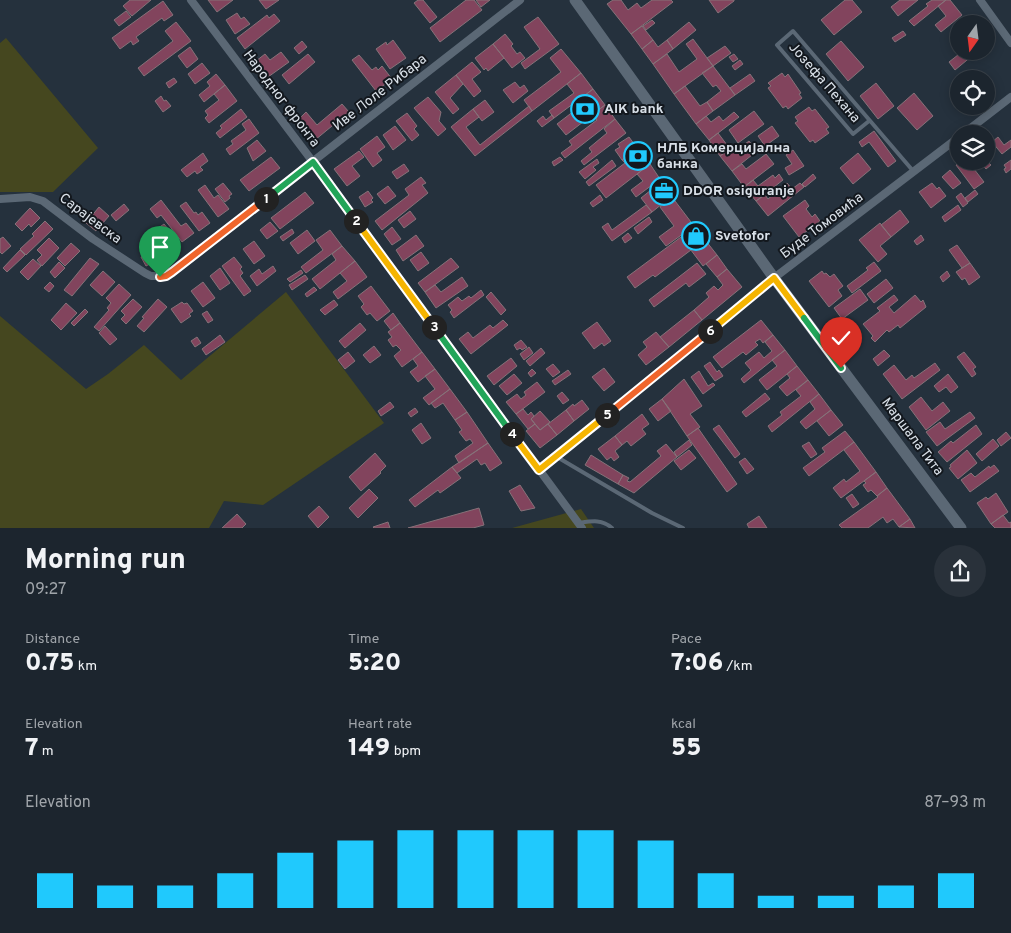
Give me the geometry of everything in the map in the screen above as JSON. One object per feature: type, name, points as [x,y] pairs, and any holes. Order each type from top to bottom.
[{"type":"street","name":"Народног фронта","points":[[191,0],[313,162],[580,526]]},
{"type":"street","name":"Иве Лоле Рибара","points":[[160,277],[172,272],[520,0]]},
{"type":"street","name":"Маршала Тита","points":[[575,0],[774,278],[961,528]]},
{"type":"street","points":[[980,0],[1011,43]]},
{"type":"street","points":[[975,125],[1011,97]]},
{"type":"street","name":"Буде Томовића","points":[[539,470],[774,278],[950,144]]},
{"type":"street","name":"Сарајевска","points":[[0,198],[30,197],[43,201],[93,239],[144,273],[160,277]]},
{"type":"lane","name":"Јозефа Пехана","points":[[870,120],[854,134],[777,45],[793,31],[870,120],[914,172]]},
{"type":"lane","points":[[556,456],[652,513],[683,528]]},
{"type":"lane","points":[[580,526],[596,520],[612,528]]},
{"type":"green space","points":[[6,38],[98,148],[53,192],[0,192],[0,43]]},
{"type":"green space","points":[[286,292],[384,423],[263,505],[224,501],[209,528],[0,528],[0,316],[86,389],[144,345],[181,380]]},
{"type":"green space","points":[[581,509],[594,528],[512,528]]},
{"type":"building","points":[[130,0],[151,0],[132,16],[123,6]]},
{"type":"building","points":[[208,0],[233,0],[217,12]]},
{"type":"building","points":[[259,0],[279,0],[266,9]]},
{"type":"building","points":[[418,0],[423,0],[437,17],[430,23],[414,3]]},
{"type":"building","points":[[466,0],[474,0],[482,10],[440,42],[430,28]]},
{"type":"building","points":[[476,0],[490,0],[481,7]]},
{"type":"building","points":[[613,0],[621,0],[628,10],[637,3],[641,8],[652,0],[671,0],[673,2],[631,34],[607,4]]},
{"type":"building","points":[[709,0],[734,0],[734,1],[718,13]]},
{"type":"building","points":[[845,0],[852,0],[862,12],[834,35],[821,20]]},
{"type":"building","points":[[900,0],[918,0],[898,16],[891,7]]},
{"type":"building","points":[[932,0],[946,0],[914,26],[909,21],[928,6],[926,4]]},
{"type":"building","points":[[946,0],[950,0],[962,15],[950,15],[950,25],[941,32],[935,25],[946,16],[938,6]]},
{"type":"building","points":[[163,1],[173,15],[164,21],[162,18],[136,37],[139,41],[133,45],[131,41],[120,49],[112,38]]},
{"type":"building","points":[[126,11],[131,17],[119,26],[114,20]]},
{"type":"building","points":[[237,13],[241,19],[244,17],[250,24],[235,34],[226,20]]},
{"type":"building","points":[[274,14],[280,21],[245,49],[237,38],[267,15],[269,18]]},
{"type":"building","points":[[538,17],[559,44],[525,69],[521,63],[540,49],[524,27]]},
{"type":"building","points":[[652,20],[655,23],[646,30],[643,26]]},
{"type":"building","points":[[176,22],[191,41],[144,76],[138,68],[173,41],[165,31]]},
{"type":"building","points":[[689,22],[696,30],[673,49],[667,40]]},
{"type":"building","points":[[642,26],[653,40],[642,49],[631,34]]},
{"type":"building","points":[[903,31],[906,35],[895,42],[892,38]]},
{"type":"building","points":[[505,34],[513,44],[511,46],[517,54],[520,52],[525,58],[512,68],[493,44]]},
{"type":"building","points":[[693,39],[713,66],[674,94],[653,64],[667,54],[679,72],[697,59],[686,44]]},
{"type":"building","points":[[393,40],[406,58],[390,69],[376,49],[386,42],[387,45]]},
{"type":"building","points":[[653,40],[658,47],[667,40],[673,49],[653,64],[642,49]]},
{"type":"building","points":[[302,41],[307,47],[299,54],[294,48]]},
{"type":"building","points":[[841,41],[864,67],[848,81],[826,54]]},
{"type":"building","points":[[493,44],[504,58],[488,71],[486,68],[484,70],[475,58]]},
{"type":"building","points":[[725,46],[731,53],[713,66],[707,58]]},
{"type":"building","points":[[190,47],[198,59],[187,68],[178,56]]},
{"type":"building","points":[[561,49],[581,73],[532,111],[524,100],[561,72],[550,58]]},
{"type":"building","points":[[281,52],[289,62],[268,77],[256,61],[265,54],[270,60]]},
{"type":"building","points":[[308,54],[315,62],[289,84],[282,75]]},
{"type":"building","points":[[734,54],[738,59],[733,62],[729,57]]},
{"type":"building","points":[[359,55],[372,70],[376,67],[378,70],[382,66],[392,79],[376,91],[352,60]]},
{"type":"building","points":[[740,60],[743,64],[735,70],[732,66]]},
{"type":"building","points":[[952,60],[967,60],[955,70],[949,62]]},
{"type":"building","points":[[472,62],[481,72],[472,79],[481,91],[474,97],[456,75]]},
{"type":"building","points":[[202,63],[210,73],[195,84],[188,74]]},
{"type":"building","points":[[713,66],[735,95],[713,111],[707,102],[721,91],[716,85],[713,87],[702,73]]},
{"type":"building","points":[[581,73],[593,89],[554,118],[549,111],[574,93],[567,84]]},
{"type":"building","points":[[782,73],[785,77],[788,74],[801,93],[799,94],[802,98],[788,109],[786,106],[783,108],[768,88],[771,86],[768,83]]},
{"type":"building","points":[[216,74],[225,85],[204,102],[199,95],[210,86],[207,82]]},
{"type":"building","points":[[750,74],[755,81],[735,95],[730,88]]},
{"type":"building","points":[[456,75],[463,84],[450,98],[459,109],[453,114],[435,92]]},
{"type":"building","points":[[174,78],[177,82],[169,88],[166,83]]},
{"type":"building","points":[[515,82],[520,88],[524,85],[528,91],[513,103],[503,90]]},
{"type":"building","points":[[876,83],[894,106],[878,119],[860,96]]},
{"type":"building","points":[[225,85],[237,101],[209,123],[205,118],[208,115],[205,111],[219,100],[214,94]]},
{"type":"building","points":[[685,86],[700,106],[707,102],[713,111],[696,124],[674,94]]},
{"type":"building","points":[[593,89],[605,105],[566,135],[557,124],[587,101],[583,97]]},
{"type":"building","points":[[914,93],[933,116],[917,130],[897,108]]},
{"type":"building","points":[[161,96],[171,106],[163,112],[155,101]]},
{"type":"building","points":[[428,97],[441,112],[439,121],[446,129],[438,136],[414,108]]},
{"type":"building","points":[[485,100],[494,112],[482,121],[473,109]]},
{"type":"building","points":[[342,104],[349,112],[315,140],[298,120],[306,112],[317,125]]},
{"type":"building","points":[[605,105],[615,119],[565,158],[561,153],[572,145],[569,141],[597,120],[593,114]]},
{"type":"building","points":[[529,106],[532,111],[475,156],[451,127],[473,109],[479,117],[466,127],[480,145]]},
{"type":"building","points":[[809,107],[812,111],[815,109],[829,127],[826,129],[829,133],[815,143],[813,140],[810,142],[795,123],[798,121],[795,117]]},
{"type":"building","points":[[241,109],[247,117],[220,138],[216,133],[222,128],[220,126]]},
{"type":"building","points":[[754,111],[764,124],[738,143],[729,130]]},
{"type":"building","points":[[734,112],[739,117],[709,140],[696,124],[706,116],[711,122],[719,116],[723,121]]},
{"type":"building","points":[[407,113],[417,126],[414,129],[419,135],[412,141],[396,121]]},
{"type":"building","points":[[552,115],[554,118],[542,127],[537,121],[543,116],[546,120]]},
{"type":"building","points":[[249,119],[259,133],[230,155],[226,149],[233,144],[231,141],[246,130],[242,124]]},
{"type":"building","points":[[615,119],[626,133],[584,165],[581,161],[592,152],[589,148],[607,133],[604,129]]},
{"type":"building","points":[[395,126],[406,140],[393,150],[383,135]]},
{"type":"building","points":[[772,126],[779,136],[765,146],[758,136]]},
{"type":"building","points":[[874,131],[896,161],[888,167],[869,142],[862,147],[859,142]]},
{"type":"building","points":[[718,133],[730,149],[720,156],[709,140]]},
{"type":"building","points":[[377,136],[385,147],[377,153],[382,160],[373,167],[360,149]]},
{"type":"building","points":[[629,137],[637,148],[622,160],[615,150],[620,147],[618,144]]},
{"type":"building","points":[[998,137],[1004,145],[1011,140],[1011,147],[1002,154],[995,146],[995,140]]},
{"type":"building","points":[[257,140],[266,151],[253,161],[247,148]]},
{"type":"building","points":[[749,141],[757,151],[732,171],[720,156],[730,149],[733,153]]},
{"type":"building","points":[[637,148],[650,164],[606,198],[596,185],[625,163],[622,160]]},
{"type":"building","points":[[793,150],[804,166],[789,175],[785,168],[792,164],[786,155]]},
{"type":"building","points":[[359,151],[364,157],[352,166],[360,176],[347,186],[334,169]]},
{"type":"building","points":[[203,153],[208,161],[200,167],[203,170],[197,174],[195,171],[187,177],[181,170]]},
{"type":"building","points":[[858,153],[871,169],[853,184],[840,168]]},
{"type":"building","points":[[766,154],[774,164],[744,187],[732,171],[742,164],[746,169]]},
{"type":"building","points":[[271,157],[280,168],[249,191],[240,180]]},
{"type":"building","points":[[560,157],[563,160],[554,166],[552,162]]},
{"type":"building","points":[[597,159],[599,163],[593,167],[596,170],[585,179],[579,172]]},
{"type":"building","points":[[612,160],[616,166],[589,186],[586,182]]},
{"type":"building","points":[[1011,160],[1011,169],[1006,173],[1004,165]]},
{"type":"building","points":[[404,164],[409,171],[397,179],[392,172]]},
{"type":"building","points":[[650,164],[660,179],[636,197],[631,190],[643,181],[637,174]]},
{"type":"building","points":[[950,170],[961,183],[953,189],[942,177]]},
{"type":"building","points":[[960,170],[975,170],[984,182],[974,189]]},
{"type":"building","points":[[779,174],[783,180],[756,201],[744,187],[753,180],[758,186],[773,175],[775,178]]},
{"type":"building","points":[[813,174],[816,178],[805,187],[802,184]]},
{"type":"building","points":[[421,177],[426,183],[422,185],[428,193],[382,230],[375,221],[409,195],[405,189]]},
{"type":"building","points":[[661,182],[672,196],[652,212],[641,198]]},
{"type":"building","points":[[223,183],[232,194],[225,202],[215,189]]},
{"type":"building","points":[[787,183],[792,189],[800,183],[804,187],[768,216],[756,201],[765,195],[768,199]]},
{"type":"building","points":[[932,183],[937,189],[939,187],[946,196],[931,208],[919,192]]},
{"type":"building","points":[[205,185],[214,198],[218,195],[229,209],[218,217],[198,190]]},
{"type":"building","points":[[388,186],[396,196],[385,204],[377,194]]},
{"type":"building","points":[[975,190],[978,194],[968,202],[965,198]]},
{"type":"building","points":[[368,191],[373,198],[371,200],[373,202],[365,207],[359,197]]},
{"type":"building","points":[[305,192],[314,203],[280,229],[271,218]]},
{"type":"building","points":[[961,193],[968,203],[963,207],[956,197]]},
{"type":"building","points":[[600,195],[603,200],[593,207],[590,203]]},
{"type":"building","points":[[672,197],[694,226],[666,246],[659,237],[674,226],[660,207]]},
{"type":"building","points":[[161,200],[181,226],[186,223],[194,233],[182,242],[161,215],[157,218],[150,209]]},
{"type":"building","points":[[805,200],[809,206],[806,209],[812,217],[815,214],[820,221],[799,237],[783,216]]},
{"type":"building","points":[[186,202],[194,213],[196,212],[198,215],[202,212],[210,223],[199,231],[180,206]]},
{"type":"building","points":[[124,204],[129,210],[116,221],[111,215]]},
{"type":"building","points":[[646,205],[652,212],[612,241],[602,227],[608,223],[612,230]]},
{"type":"building","points":[[958,205],[961,210],[945,222],[942,217]]},
{"type":"building","points":[[99,207],[109,216],[96,231],[86,223]]},
{"type":"building","points":[[30,208],[40,218],[31,227],[29,224],[22,231],[15,224]]},
{"type":"building","points":[[900,210],[909,222],[891,237],[881,225]]},
{"type":"building","points":[[410,211],[416,219],[404,228],[398,220]]},
{"type":"building","points":[[649,217],[652,222],[638,234],[634,228]]},
{"type":"building","points":[[45,221],[53,229],[26,255],[20,249],[34,236],[32,234]]},
{"type":"building","points":[[270,222],[278,231],[267,239],[260,230]]},
{"type":"building","points":[[880,223],[891,237],[880,246],[887,254],[878,262],[859,240]]},
{"type":"building","points":[[164,224],[174,236],[171,238],[174,241],[164,250],[151,233]]},
{"type":"building","points":[[392,227],[401,239],[392,245],[384,234]]},
{"type":"building","points":[[695,227],[717,255],[703,266],[681,237]]},
{"type":"building","points":[[292,229],[294,233],[283,241],[280,237]]},
{"type":"building","points":[[307,230],[315,241],[298,254],[290,243]]},
{"type":"building","points":[[330,230],[342,246],[306,273],[301,267],[323,250],[316,240]]},
{"type":"building","points":[[628,233],[632,238],[625,243],[622,238]]},
{"type":"building","points":[[416,235],[424,246],[403,261],[396,250]]},
{"type":"building","points":[[921,235],[924,240],[917,245],[914,241]]},
{"type":"building","points":[[3,237],[11,246],[2,254],[0,252],[0,239]]},
{"type":"building","points":[[681,237],[691,250],[655,277],[653,275],[635,288],[627,277]]},
{"type":"building","points":[[49,238],[59,248],[42,266],[37,260],[42,255],[37,250]]},
{"type":"building","points":[[254,241],[265,256],[254,264],[243,249]]},
{"type":"building","points":[[71,243],[80,251],[65,266],[57,258]]},
{"type":"building","points":[[957,245],[970,263],[962,268],[949,250]]},
{"type":"building","points":[[342,246],[355,261],[320,289],[312,279],[336,260],[332,254]]},
{"type":"building","points":[[153,249],[159,259],[146,266],[141,257]]},
{"type":"building","points":[[20,250],[25,255],[7,272],[3,268]]},
{"type":"building","points":[[421,252],[429,263],[418,271],[410,260]]},
{"type":"building","points":[[717,255],[727,269],[717,277],[706,264]]},
{"type":"building","points":[[234,257],[242,267],[240,269],[243,273],[240,276],[251,291],[244,296],[222,266]]},
{"type":"building","points":[[90,258],[99,264],[72,296],[64,290]]},
{"type":"building","points":[[451,258],[459,267],[425,292],[418,283]]},
{"type":"building","points":[[33,259],[41,266],[28,280],[20,272]]},
{"type":"building","points":[[355,261],[367,277],[338,299],[333,292],[347,281],[340,273]]},
{"type":"building","points":[[59,262],[65,268],[55,278],[50,272]]},
{"type":"building","points":[[874,262],[881,271],[852,293],[847,286],[868,270],[866,268]]},
{"type":"building","points":[[697,263],[706,274],[689,287],[686,283],[654,307],[649,300]]},
{"type":"building","points":[[970,263],[980,277],[969,285],[965,278],[962,280],[956,272]]},
{"type":"building","points":[[273,266],[276,271],[257,286],[250,276],[259,269],[262,274]]},
{"type":"building","points":[[220,268],[230,283],[220,290],[210,276]]},
{"type":"building","points":[[727,269],[742,287],[702,320],[694,310],[709,297],[706,293],[714,286],[718,290],[723,285],[717,277]]},
{"type":"building","points":[[301,270],[303,273],[290,282],[287,279]]},
{"type":"building","points":[[103,271],[115,282],[102,296],[90,285]]},
{"type":"building","points":[[822,271],[830,277],[834,274],[843,286],[838,290],[842,296],[829,307],[809,281]]},
{"type":"building","points":[[947,271],[950,276],[943,282],[940,277]]},
{"type":"building","points":[[305,275],[308,279],[292,290],[289,285]]},
{"type":"building","points":[[462,277],[468,286],[436,308],[425,292],[435,285],[441,292]]},
{"type":"building","points":[[886,279],[893,288],[874,303],[867,294]]},
{"type":"building","points":[[50,282],[54,286],[49,292],[44,288]]},
{"type":"building","points":[[203,282],[215,298],[203,307],[191,291]]},
{"type":"building","points":[[119,284],[131,295],[99,331],[94,327],[109,310],[107,308],[111,303],[106,298]]},
{"type":"building","points":[[371,286],[390,311],[377,321],[370,313],[367,315],[361,307],[364,304],[358,296]]},
{"type":"building","points":[[314,287],[317,290],[307,297],[305,294]]},
{"type":"building","points":[[860,289],[868,300],[842,319],[834,308]]},
{"type":"building","points":[[481,290],[484,295],[454,318],[450,312],[452,310],[448,305],[458,297],[462,301],[469,296],[471,298]]},
{"type":"building","points":[[491,292],[506,310],[501,315],[486,297]]},
{"type":"building","points":[[894,295],[898,300],[889,307],[894,313],[915,295],[921,302],[923,300],[926,307],[900,328],[898,325],[889,332],[887,330],[875,342],[871,338],[873,336],[863,324],[880,311],[877,308]]},
{"type":"building","points":[[133,299],[142,307],[126,324],[121,319],[125,315],[121,311]]},
{"type":"building","points":[[158,299],[167,307],[144,332],[137,326],[144,318],[142,317]]},
{"type":"building","points":[[334,300],[338,305],[325,315],[320,310]]},
{"type":"building","points":[[182,302],[184,304],[187,303],[193,311],[189,314],[191,316],[181,323],[171,309]]},
{"type":"building","points":[[66,303],[77,313],[61,330],[51,320]]},
{"type":"building","points":[[85,309],[88,312],[74,326],[71,323]]},
{"type":"building","points":[[694,310],[702,320],[669,347],[660,337]]},
{"type":"building","points":[[207,311],[213,320],[208,323],[202,314]]},
{"type":"building","points":[[393,313],[400,323],[391,330],[384,321]]},
{"type":"building","points":[[503,320],[508,325],[471,354],[459,339],[468,332],[473,338],[490,325],[493,328]]},
{"type":"building","points":[[761,320],[773,335],[763,343],[760,339],[755,342],[758,345],[746,355],[743,352],[722,368],[713,357]]},
{"type":"building","points":[[597,322],[611,341],[604,346],[602,343],[594,349],[582,333]]},
{"type":"building","points":[[360,323],[366,330],[345,348],[339,341]]},
{"type":"building","points":[[400,323],[422,352],[402,367],[394,356],[401,350],[396,345],[393,347],[388,340],[392,337],[388,332]]},
{"type":"building","points":[[105,326],[117,339],[110,345],[99,333]]},
{"type":"building","points":[[656,332],[669,347],[646,365],[638,355],[647,347],[643,342]]},
{"type":"building","points":[[220,335],[225,342],[206,355],[202,349]]},
{"type":"building","points":[[773,335],[785,350],[744,383],[741,379],[751,370],[745,363],[759,352],[764,358],[772,351],[765,342]]},
{"type":"building","points":[[197,337],[201,343],[195,347],[191,341]]},
{"type":"building","points":[[521,340],[527,347],[517,350],[514,345]]},
{"type":"building","points":[[374,346],[381,355],[370,363],[363,355]]},
{"type":"building","points":[[529,347],[533,353],[524,360],[520,354]]},
{"type":"building","points":[[541,348],[545,353],[530,366],[526,361]]},
{"type":"building","points":[[785,350],[797,366],[767,390],[759,380],[777,366],[772,360]]},
{"type":"building","points":[[884,350],[890,356],[878,366],[873,359]]},
{"type":"building","points":[[348,352],[355,361],[345,369],[338,360]]},
{"type":"building","points":[[422,352],[435,369],[418,382],[410,372],[418,366],[413,359]]},
{"type":"building","points":[[964,352],[976,367],[973,369],[976,374],[972,377],[957,357]]},
{"type":"building","points":[[511,358],[517,366],[494,385],[487,376]]},
{"type":"building","points":[[710,362],[717,372],[719,370],[723,376],[715,381],[704,366]]},
{"type":"building","points":[[935,363],[940,370],[902,399],[883,374],[894,365],[906,380],[912,375],[914,378]]},
{"type":"building","points":[[553,364],[560,372],[553,377],[546,369]]},
{"type":"building","points":[[797,366],[808,380],[787,396],[779,387],[790,378],[787,374]]},
{"type":"building","points":[[604,368],[615,382],[604,391],[592,377]]},
{"type":"building","points":[[435,369],[450,389],[429,405],[423,398],[435,389],[425,376]]},
{"type":"building","points":[[532,369],[536,373],[531,377],[528,373]]},
{"type":"building","points":[[568,370],[571,374],[555,385],[552,381]]},
{"type":"building","points":[[699,371],[708,386],[713,383],[715,385],[703,394],[691,377]]},
{"type":"building","points":[[514,374],[522,383],[507,395],[499,386]]},
{"type":"building","points":[[948,374],[958,387],[951,393],[946,387],[939,392],[934,386]]},
{"type":"building","points":[[684,379],[702,406],[690,414],[700,427],[687,436],[662,399]]},
{"type":"building","points":[[808,380],[819,394],[772,432],[768,426],[782,415],[780,412],[801,396],[796,390]]},
{"type":"building","points":[[537,382],[545,392],[516,414],[506,402],[517,394],[521,399],[526,395],[524,392]]},
{"type":"building","points":[[450,389],[467,412],[455,420],[443,403],[435,408],[431,403]]},
{"type":"building","points":[[562,392],[569,400],[563,404],[557,396]]},
{"type":"building","points":[[765,393],[770,399],[746,417],[742,412]]},
{"type":"building","points":[[819,394],[831,410],[806,429],[800,422],[815,409],[810,402]]},
{"type":"building","points":[[921,397],[932,411],[943,402],[950,411],[926,430],[909,407]]},
{"type":"building","points":[[662,399],[671,411],[658,421],[649,409]]},
{"type":"building","points":[[582,400],[589,409],[574,421],[566,410]]},
{"type":"building","points":[[390,402],[394,407],[381,416],[378,411]]},
{"type":"building","points":[[415,408],[418,412],[411,417],[408,413]]},
{"type":"building","points":[[523,409],[528,415],[531,412],[534,416],[531,419],[535,424],[528,429],[516,414]]},
{"type":"building","points":[[566,410],[574,421],[557,435],[548,424]]},
{"type":"building","points":[[831,410],[843,425],[829,436],[817,421]]},
{"type":"building","points":[[540,411],[550,422],[540,430],[531,419]]},
{"type":"building","points":[[467,412],[488,443],[459,463],[455,456],[473,443],[470,439],[466,441],[459,432],[462,430],[455,420]]},
{"type":"building","points":[[970,412],[975,418],[937,446],[926,432],[940,422],[945,429]]},
{"type":"building","points":[[642,414],[649,424],[642,429],[646,434],[631,446],[627,441],[622,445],[615,436]]},
{"type":"building","points":[[421,423],[431,438],[422,444],[412,430]]},
{"type":"building","points":[[535,424],[540,430],[548,424],[557,435],[540,448],[526,431]]},
{"type":"building","points":[[719,425],[740,454],[735,458],[713,429]]},
{"type":"building","points":[[976,425],[982,434],[947,462],[938,452]]},
{"type":"building","points":[[698,428],[737,484],[727,492],[687,436]]},
{"type":"building","points":[[845,431],[854,442],[809,476],[803,468],[825,452],[822,448]]},
{"type":"building","points":[[1006,432],[1011,438],[1001,446],[997,440]]},
{"type":"building","points":[[615,436],[622,445],[615,451],[619,457],[614,461],[611,457],[607,460],[598,449]]},
{"type":"building","points":[[993,439],[999,446],[982,461],[976,454]]},
{"type":"building","points":[[689,440],[692,445],[677,457],[674,452]]},
{"type":"building","points":[[809,442],[817,454],[811,458],[802,446]]},
{"type":"building","points":[[854,442],[876,472],[841,498],[833,488],[844,479],[846,482],[860,471],[844,450]]},
{"type":"building","points":[[488,443],[502,463],[490,471],[485,463],[481,465],[477,459],[457,473],[452,467]]},
{"type":"building","points":[[666,444],[677,457],[634,493],[618,484],[623,475],[629,478],[627,481],[630,482],[661,456],[657,451]]},
{"type":"building","points":[[689,450],[696,458],[681,470],[674,461]]},
{"type":"building","points":[[967,450],[977,463],[958,479],[949,468]]},
{"type":"building","points":[[375,453],[386,466],[361,491],[349,477]]},
{"type":"building","points":[[591,455],[623,475],[618,484],[585,465]]},
{"type":"building","points":[[745,458],[754,469],[747,474],[739,462]]},
{"type":"building","points":[[994,465],[999,471],[970,492],[961,480],[971,473],[975,477],[989,466],[990,468]]},
{"type":"building","points":[[452,467],[461,478],[440,493],[438,490],[415,507],[409,500]]},
{"type":"building","points":[[876,472],[887,488],[877,496],[871,490],[868,492],[863,485],[866,483],[864,481]]},
{"type":"building","points":[[520,485],[535,508],[521,511],[509,491]]},
{"type":"building","points":[[887,488],[910,519],[899,527],[893,519],[887,523],[883,517],[868,528],[842,528],[839,525],[878,497]]},
{"type":"building","points":[[369,489],[378,498],[358,518],[349,508]]},
{"type":"building","points":[[996,493],[1008,512],[991,524],[977,503],[986,497],[988,499]]},
{"type":"building","points":[[852,494],[859,504],[853,508],[846,498]]},
{"type":"building","points":[[319,506],[329,517],[318,528],[308,516]]},
{"type":"building","points":[[479,508],[484,525],[473,528],[408,528]]},
{"type":"building","points":[[237,514],[246,524],[242,528],[222,528]]},
{"type":"building","points":[[1003,515],[1009,523],[1011,522],[1011,528],[995,528],[991,524]]},
{"type":"building","points":[[759,516],[767,528],[749,528],[747,524]]},
{"type":"building","points":[[910,519],[915,528],[899,527]]},
{"type":"building","points":[[388,522],[390,528],[373,527]]},
{"type":"place","name":"AIK bank","points":[[585,109]]},
{"type":"place","name":"НЛБ Комерцијална банка","points":[[638,156]]},
{"type":"place","name":"DDOR osiguranje","points":[[664,191]]},
{"type":"place","name":"Svetofor","points":[[696,236]]},
{"type":"route","points":[[160,277],[172,272],[313,162],[539,470],[774,278],[841,368]]}]
